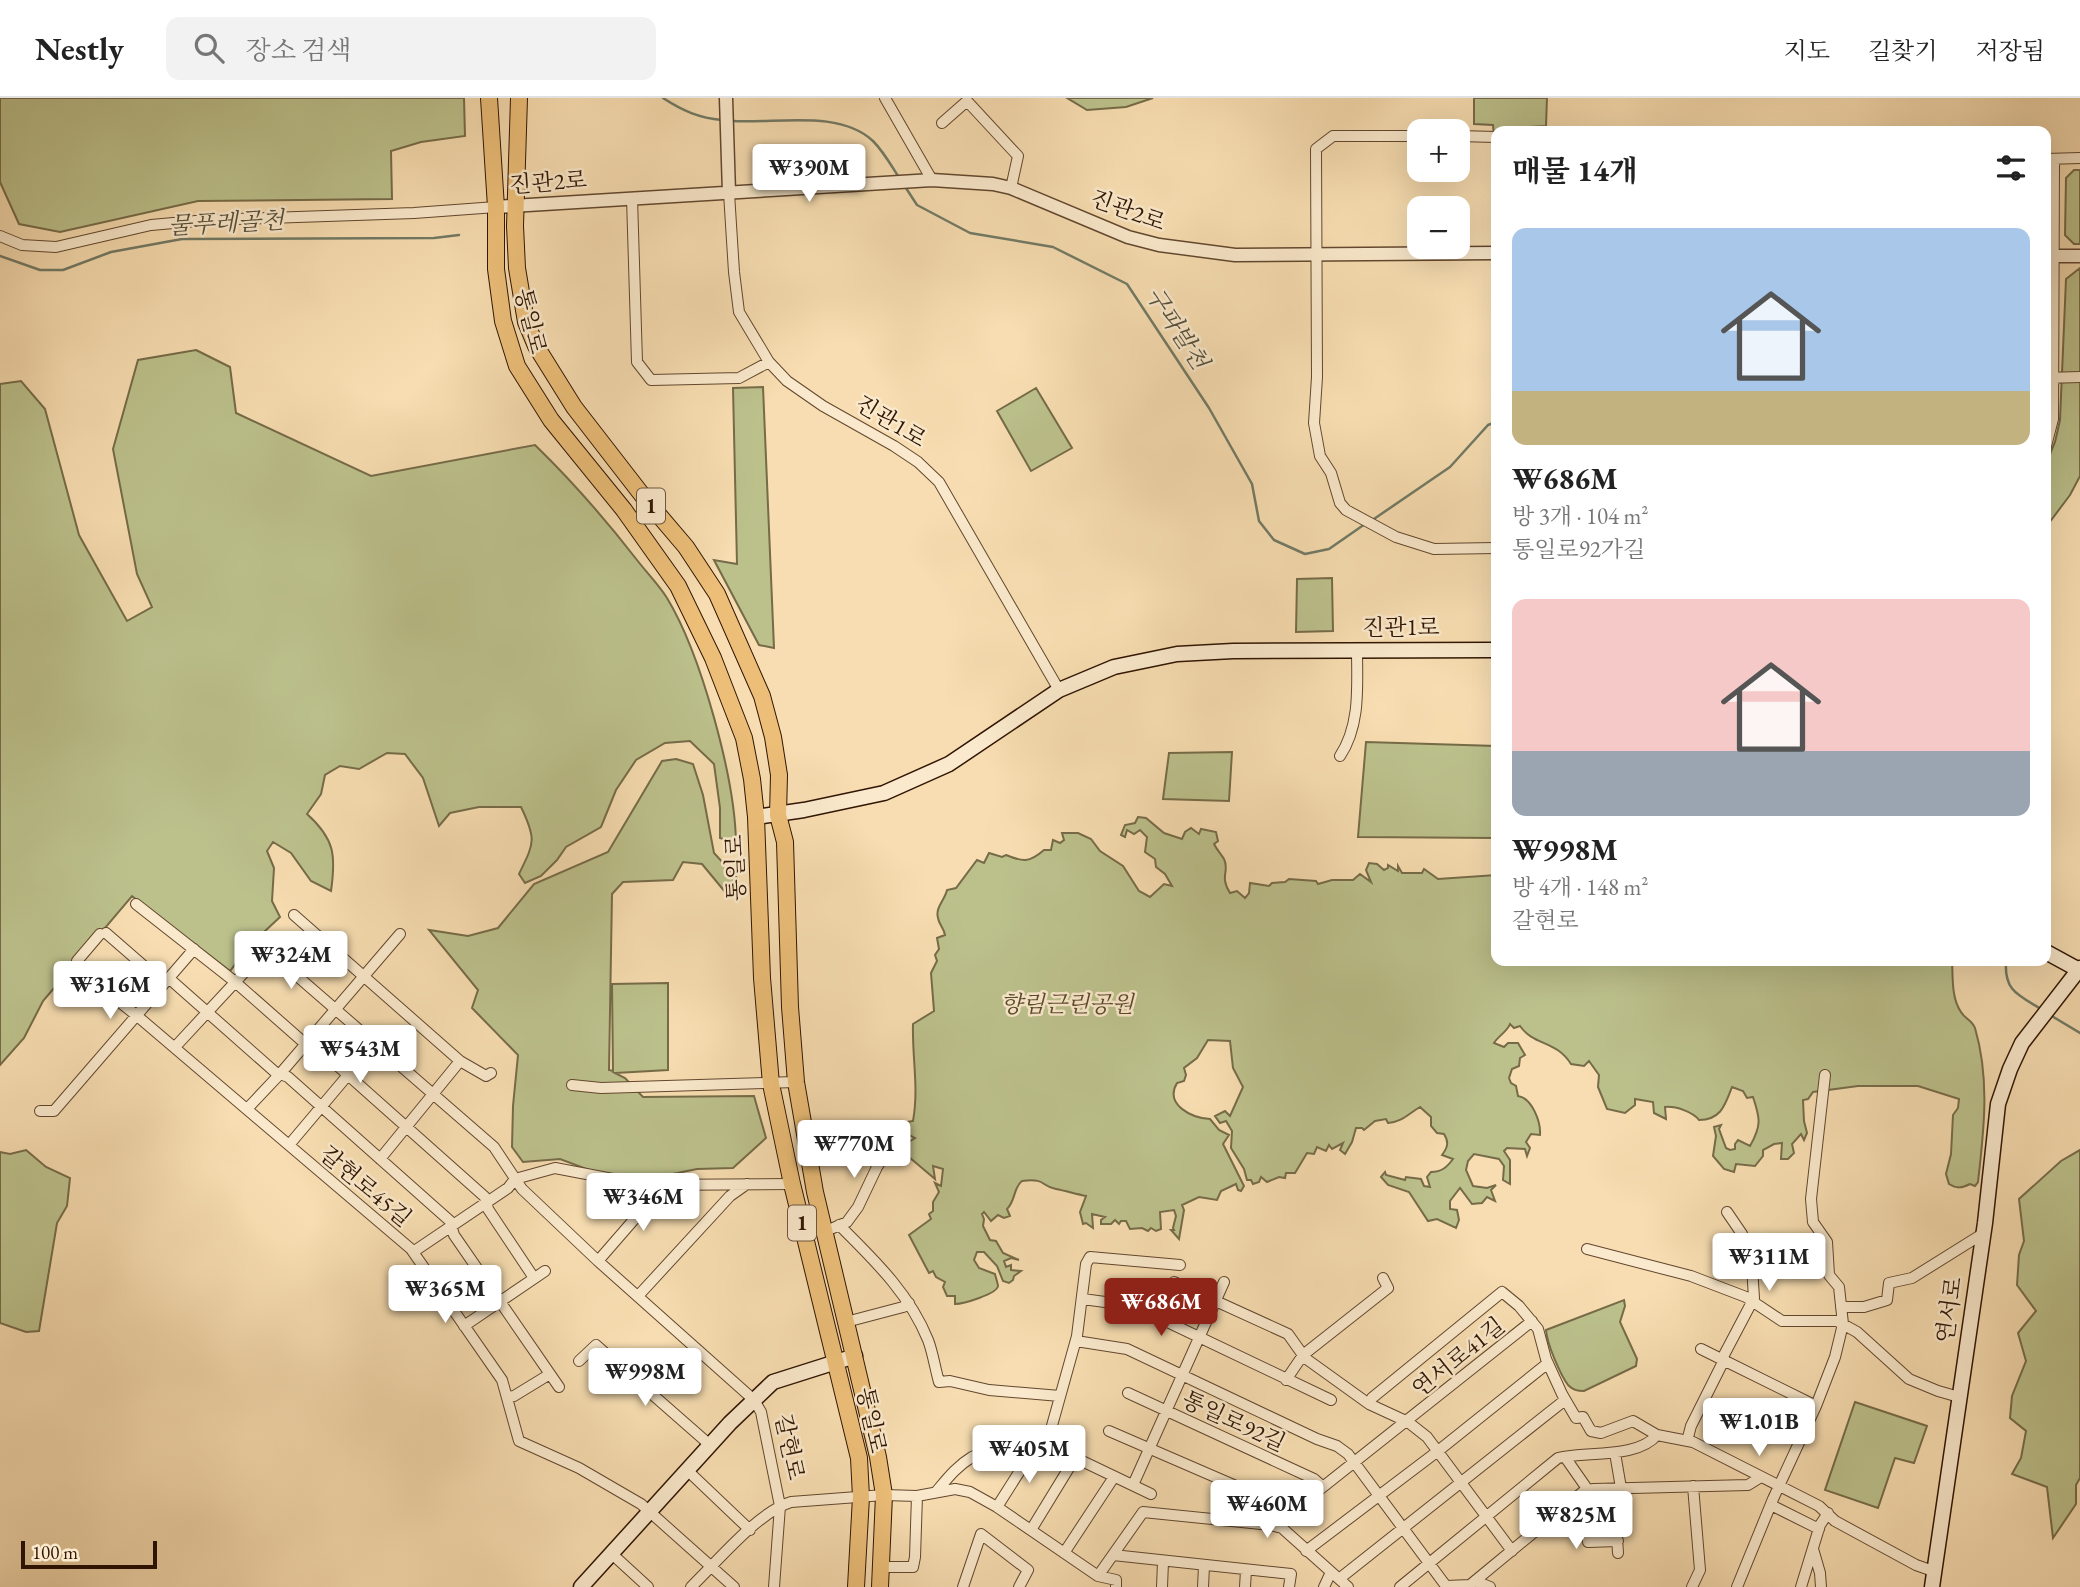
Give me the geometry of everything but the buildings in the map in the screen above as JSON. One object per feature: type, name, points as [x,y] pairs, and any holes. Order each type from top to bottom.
[{"type":"main road","name":"통일로","points":[[489,98],[496,207],[496,269],[501,308],[517,366],[551,420],[662,560],[713,657],[744,738],[756,817],[762,978],[771,1084],[792,1184],[859,1458],[861,1497],[856,1587]]},
{"type":"main road","name":"통일로","points":[[519,98],[515,205],[517,268],[526,322],[536,346],[573,407],[686,547],[717,594],[762,696],[773,737],[779,775],[778,815],[785,842],[790,1007],[796,1082],[816,1192],[833,1228],[846,1322],[878,1457],[884,1495],[880,1587]]},
{"type":"main road","name":"진관1로","points":[[756,817],[884,793],[949,764],[1059,690],[1114,667],[1177,654],[1357,649],[1491,650]]},
{"type":"main road","points":[[2051,956],[2080,970]]},
{"type":"main road","name":"연서로","points":[[1932,1587],[1984,1233],[1998,1104],[2022,1043],[2080,970]]},
{"type":"main road","name":"갈현로","points":[[581,1587],[710,1445],[773,1382],[855,1356]]},
{"type":"street","points":[[726,98],[729,193]]},
{"type":"street","points":[[885,98],[925,180]]},
{"type":"street","points":[[942,123],[967,101],[1018,156],[1011,188]]},
{"type":"street","points":[[1407,136],[1333,136],[1316,149],[1317,377],[1314,423],[1320,456],[1331,473],[1340,503],[1346,510],[1396,537],[1434,549],[1491,548]]},
{"type":"street","points":[[1470,136],[1491,137]]},
{"type":"street","points":[[2051,159],[2080,158]]},
{"type":"street","name":"진관2로","points":[[496,207],[925,180],[993,184],[1011,188],[1128,237],[1159,246],[1235,256],[1491,253]]},
{"type":"street","name":"진관1로","points":[[729,193],[739,312],[769,362],[786,381],[823,406],[894,446],[918,462],[939,482],[1059,690]]},
{"type":"street","points":[[632,198],[637,362],[651,380],[739,378],[769,362]]},
{"type":"street","points":[[0,236],[22,245],[56,247],[151,225],[496,207]]},
{"type":"street","points":[[2051,256],[2080,256]]},
{"type":"street","points":[[2051,378],[2080,377]]},
{"type":"street","points":[[2051,392],[2051,427]]},
{"type":"street","points":[[1340,755],[1347,746],[1357,712],[1357,649]]},
{"type":"street","points":[[136,904],[194,948],[301,1040],[313,1043],[485,1198],[488,1209],[534,1278]]},
{"type":"street","points":[[294,915],[460,1060],[486,1076],[491,1073]]},
{"type":"street","name":"갈현로45길","points":[[559,1387],[454,1235],[450,1221],[322,1107],[172,982],[160,980],[103,934],[77,961],[78,969],[136,1015],[413,1252],[502,1380],[519,1441],[600,1479],[650,1512]]},
{"type":"street","points":[[247,1109],[400,934]]},
{"type":"street","points":[[40,1111],[54,1111],[194,948]]},
{"type":"street","points":[[175,1048],[266,949],[494,1147],[522,1189],[598,1261],[754,1400]]},
{"type":"street","points":[[322,1107],[375,1043]]},
{"type":"street","points":[[380,1159],[460,1060]]},
{"type":"street","points":[[1737,1587],[1816,1406],[1835,1357],[1843,1324],[1839,1287],[1829,1275],[1827,1242],[1813,1222],[1811,1199],[1825,1075]]},
{"type":"street","points":[[572,1085],[601,1088],[796,1082]]},
{"type":"street","name":"갈현로45길","points":[[289,1145],[322,1107]]},
{"type":"street","points":[[893,1142],[877,1167],[858,1208],[847,1222],[833,1228],[880,1266],[909,1303],[928,1341],[939,1382],[950,1381],[989,1390],[1060,1396]]},
{"type":"street","points":[[413,1252],[508,1188],[515,1179],[555,1168],[644,1185],[792,1184]]},
{"type":"street","points":[[638,1296],[730,1196],[747,1184]]},
{"type":"street","points":[[598,1261],[664,1185]]},
{"type":"street","points":[[1687,1441],[1691,1426],[1752,1301],[1752,1266],[1740,1230],[1727,1212]]},
{"type":"street","points":[[1841,1307],[1864,1307],[1887,1300],[1889,1283],[1912,1278],[1984,1233]]},
{"type":"street","points":[[1587,1249],[1691,1276],[1746,1297],[1782,1321],[1837,1321],[1857,1332],[1909,1378],[1959,1397]]},
{"type":"street","points":[[1046,1447],[1076,1341],[1086,1264],[1090,1257],[1180,1265]]},
{"type":"street","points":[[464,1326],[545,1272]]},
{"type":"street","points":[[1286,1380],[1303,1355],[1388,1288],[1383,1278]]},
{"type":"street","points":[[1174,1282],[1288,1334],[1303,1355],[1369,1404],[1408,1422],[1427,1437],[1512,1550]]},
{"type":"street","points":[[1133,1485],[1224,1282]]},
{"type":"street","name":"연서로41길","points":[[1369,1404],[1372,1398],[1502,1292],[1538,1328],[1548,1363],[1565,1400],[1576,1418],[1583,1417],[1591,1432],[1601,1433],[1633,1421],[1657,1435],[1687,1441],[1819,1506],[1835,1521],[1916,1565],[1933,1571]]},
{"type":"street","points":[[1083,1299],[1138,1309],[1331,1400]]},
{"type":"street","points":[[846,1322],[909,1303]]},
{"type":"street","name":"연서로41길","points":[[1408,1422],[1532,1321]]},
{"type":"street","points":[[1076,1341],[1127,1349],[1337,1446],[1348,1454],[1446,1586],[1470,1585],[1584,1491],[1748,1485],[1761,1477]]},
{"type":"street","points":[[579,1361],[596,1345],[710,1445]]},
{"type":"street","points":[[1701,1349],[1816,1406]]},
{"type":"street","points":[[1306,1551],[1548,1363]]},
{"type":"street","points":[[508,1397],[550,1374]]},
{"type":"street","name":"통일로92길","points":[[1128,1393],[1314,1479],[1323,1487]]},
{"type":"street","name":"갈현로","points":[[754,1400],[761,1412],[780,1506],[775,1587]]},
{"type":"street","points":[[1324,1587],[1335,1575],[1402,1528],[1565,1400]]},
{"type":"street","points":[[1271,1525],[1280,1521],[1408,1422]]},
{"type":"street","points":[[1109,1431],[1266,1499]]},
{"type":"street","points":[[1399,1587],[1558,1458],[1615,1453],[1651,1441],[1657,1435]]},
{"type":"street","points":[[936,1492],[950,1474],[973,1456],[1007,1447],[1046,1447],[1151,1493]]},
{"type":"street","points":[[997,1507],[1035,1447]]},
{"type":"street","points":[[1615,1453],[1618,1553]]},
{"type":"street","points":[[1565,1457],[1588,1490]]},
{"type":"street","points":[[1031,1530],[1075,1458]]},
{"type":"street","points":[[687,1470],[750,1530]]},
{"type":"street","points":[[1064,1553],[1114,1476]]},
{"type":"street","points":[[1693,1486],[1700,1570],[1696,1585]]},
{"type":"street","points":[[691,1587],[750,1530],[780,1506],[791,1502],[884,1495],[917,1496],[955,1489],[970,1492],[997,1507],[1098,1577],[1116,1580],[1116,1587]]},
{"type":"street","points":[[881,1567],[913,1567],[917,1496]]},
{"type":"street","points":[[1568,1505],[1587,1530],[1588,1542],[1618,1541]]},
{"type":"street","points":[[1771,1505],[1819,1529]]},
{"type":"street","points":[[650,1512],[734,1587]]},
{"type":"street","points":[[1098,1577],[1143,1512],[1282,1528],[1348,1587]]},
{"type":"street","points":[[1801,1587],[1819,1529],[1828,1513]]},
{"type":"street","points":[[963,1587],[981,1534],[1028,1570],[1019,1587]]},
{"type":"street","points":[[1813,1549],[1821,1587]]},
{"type":"street","points":[[612,1554],[648,1587]]},
{"type":"street","points":[[1113,1555],[1291,1574],[1289,1587]]},
{"type":"street","points":[[1162,1587],[1163,1562]]},
{"type":"street","points":[[1203,1566],[1203,1587]]},
{"type":"street","points":[[1245,1587],[1246,1570]]},
{"type":"street","points":[[1475,1581],[1490,1587]]},
{"type":"green space","points":[[0,98],[464,98],[465,136],[421,142],[391,151],[392,199],[198,201],[60,232],[19,224],[0,182]]},
{"type":"green space","points":[[1067,98],[1153,98],[1126,107],[1087,110]]},
{"type":"green space","points":[[1474,98],[1547,98],[1546,126],[1474,124]]},
{"type":"green space","points":[[2074,170],[2080,170],[2080,244],[2074,244],[2065,235],[2066,178]]},
{"type":"green space","points":[[2080,268],[2080,476],[2051,520],[2051,452],[2060,420],[2066,279]]},
{"type":"green space","points":[[196,350],[230,367],[236,413],[371,476],[535,445],[613,530],[664,593],[680,622],[704,683],[723,752],[730,785],[736,843],[720,838],[720,808],[714,764],[690,741],[665,743],[636,760],[616,790],[601,827],[566,847],[541,876],[525,883],[519,874],[532,841],[530,827],[521,807],[479,807],[450,813],[439,826],[423,778],[405,754],[387,753],[359,769],[340,766],[325,775],[321,794],[307,814],[323,832],[331,849],[331,891],[311,881],[291,853],[273,842],[267,851],[274,868],[272,901],[280,917],[250,945],[230,971],[132,896],[43,1001],[24,1038],[0,1065],[0,384],[21,381],[45,409],[79,535],[127,621],[152,607],[137,574],[113,449],[138,360]]},
{"type":"green space","points":[[763,387],[774,648],[759,645],[714,560],[737,564],[733,388]]},
{"type":"green space","points":[[1036,388],[1072,448],[1031,471],[997,411]]},
{"type":"green space","points":[[1332,578],[1333,631],[1296,632],[1297,579]]},
{"type":"green space","points":[[1366,742],[1491,746],[1491,838],[1358,837]]},
{"type":"green space","points":[[1232,752],[1229,801],[1163,799],[1169,753]]},
{"type":"green space","points":[[676,759],[693,764],[703,795],[714,853],[737,878],[726,893],[702,864],[683,862],[673,880],[623,882],[612,894],[609,1070],[613,1071],[612,984],[668,983],[668,1070],[615,1073],[625,1078],[643,1097],[754,1096],[766,1138],[733,1168],[697,1169],[653,1178],[597,1173],[560,1159],[523,1162],[512,1147],[518,1055],[472,1008],[478,990],[429,930],[468,936],[498,928],[534,884],[608,852],[662,761]]},
{"type":"green space","name":"향림근린공원","points":[[1138,817],[1146,818],[1164,833],[1182,839],[1185,832],[1191,828],[1199,834],[1201,829],[1216,832],[1218,841],[1214,844],[1226,863],[1227,887],[1230,893],[1237,891],[1245,898],[1249,893],[1250,883],[1269,886],[1289,879],[1316,881],[1318,884],[1332,880],[1353,880],[1360,874],[1371,882],[1366,870],[1369,863],[1377,864],[1384,870],[1388,865],[1398,871],[1398,866],[1402,873],[1422,873],[1424,869],[1438,879],[1491,875],[1491,966],[1952,966],[1956,1000],[1975,1028],[1983,1066],[1984,1124],[1978,1182],[1975,1186],[1970,1184],[1955,1187],[1949,1184],[1946,1174],[1951,1154],[1953,1115],[1958,1108],[1959,1099],[1918,1086],[1858,1086],[1813,1092],[1808,1099],[1803,1100],[1807,1133],[1804,1140],[1801,1134],[1792,1144],[1794,1153],[1788,1159],[1781,1159],[1782,1143],[1774,1144],[1763,1150],[1763,1156],[1755,1166],[1736,1164],[1734,1172],[1724,1169],[1713,1156],[1716,1136],[1714,1127],[1721,1125],[1719,1129],[1726,1148],[1735,1149],[1738,1140],[1750,1146],[1759,1122],[1753,1097],[1747,1098],[1743,1091],[1732,1087],[1717,1114],[1699,1120],[1689,1112],[1669,1107],[1665,1107],[1666,1119],[1654,1113],[1653,1102],[1635,1099],[1635,1105],[1625,1113],[1607,1109],[1598,1087],[1599,1075],[1589,1061],[1584,1066],[1571,1064],[1559,1051],[1532,1037],[1520,1026],[1514,1028],[1510,1024],[1494,1043],[1504,1047],[1508,1043],[1518,1043],[1525,1055],[1520,1058],[1519,1066],[1512,1069],[1509,1078],[1516,1086],[1518,1096],[1527,1101],[1535,1111],[1540,1135],[1531,1134],[1526,1142],[1530,1148],[1527,1156],[1525,1149],[1507,1148],[1504,1151],[1510,1160],[1510,1184],[1503,1180],[1504,1166],[1499,1159],[1474,1154],[1468,1161],[1466,1170],[1473,1186],[1487,1188],[1496,1185],[1491,1190],[1495,1201],[1487,1197],[1482,1203],[1472,1204],[1460,1188],[1450,1201],[1450,1209],[1457,1210],[1459,1220],[1456,1228],[1437,1219],[1428,1221],[1409,1192],[1388,1185],[1381,1177],[1385,1172],[1386,1175],[1405,1180],[1406,1177],[1421,1179],[1424,1186],[1430,1187],[1427,1177],[1431,1172],[1444,1168],[1453,1159],[1442,1155],[1446,1149],[1446,1137],[1437,1133],[1431,1126],[1431,1117],[1420,1107],[1397,1121],[1388,1123],[1386,1119],[1375,1121],[1364,1130],[1356,1128],[1345,1154],[1340,1150],[1343,1143],[1332,1149],[1329,1145],[1326,1151],[1317,1147],[1314,1154],[1307,1153],[1295,1173],[1286,1173],[1285,1178],[1279,1177],[1267,1182],[1261,1177],[1259,1182],[1253,1184],[1251,1180],[1247,1180],[1244,1169],[1231,1148],[1232,1131],[1226,1121],[1220,1123],[1215,1116],[1225,1111],[1230,1116],[1243,1087],[1233,1068],[1230,1041],[1208,1040],[1197,1058],[1184,1068],[1184,1081],[1177,1083],[1174,1098],[1182,1109],[1195,1116],[1210,1119],[1219,1130],[1229,1135],[1223,1144],[1244,1186],[1241,1191],[1236,1184],[1221,1191],[1217,1200],[1199,1197],[1182,1205],[1184,1210],[1179,1239],[1171,1230],[1174,1230],[1174,1210],[1160,1212],[1161,1229],[1156,1231],[1151,1228],[1148,1231],[1142,1228],[1130,1229],[1126,1221],[1119,1224],[1115,1220],[1111,1224],[1101,1224],[1105,1217],[1092,1214],[1093,1228],[1083,1224],[1080,1212],[1086,1196],[1051,1188],[1040,1181],[1022,1181],[1007,1209],[1010,1216],[1004,1218],[998,1215],[991,1221],[984,1212],[982,1214],[983,1226],[990,1240],[996,1241],[1003,1253],[1019,1260],[1011,1258],[1004,1261],[1006,1267],[1011,1265],[1011,1270],[1021,1271],[1009,1283],[1003,1281],[997,1266],[984,1252],[977,1252],[974,1260],[979,1268],[995,1274],[998,1286],[986,1295],[955,1304],[955,1296],[947,1296],[943,1287],[945,1282],[936,1277],[933,1271],[929,1273],[909,1235],[931,1219],[929,1214],[933,1211],[933,1202],[939,1192],[935,1183],[941,1186],[943,1169],[933,1166],[935,1179],[903,1152],[901,1143],[906,1137],[910,1141],[915,1138],[901,1131],[901,1123],[913,1121],[915,1109],[913,1024],[934,1011],[931,973],[937,961],[937,938],[945,935],[937,914],[939,907],[947,890],[956,888],[977,860],[984,863],[989,853],[1022,860],[1030,859],[1044,850],[1051,850],[1053,840],[1060,843],[1064,840],[1062,833],[1078,833],[1091,839],[1100,851],[1123,866],[1139,891],[1150,897],[1164,884],[1172,886],[1165,874],[1156,867],[1155,859],[1145,852],[1147,837],[1140,830],[1134,834],[1127,830],[1125,837],[1121,835],[1125,825],[1135,823]]},
{"type":"green space","points":[[26,1150],[46,1167],[70,1178],[67,1206],[57,1223],[39,1331],[26,1332],[0,1323],[0,1152],[10,1154]]},
{"type":"green space","points":[[2080,1150],[2080,1478],[2076,1485],[2076,1504],[2053,1538],[2047,1487],[2012,1474],[2021,1458],[2026,1431],[2010,1418],[2012,1396],[2026,1361],[2018,1333],[2036,1311],[2017,1285],[2019,1255],[2024,1241],[2019,1199],[2061,1161]]},
{"type":"green space","points":[[1624,1300],[1620,1322],[1637,1359],[1636,1366],[1584,1391],[1573,1389],[1558,1366],[1546,1330]]},
{"type":"green space","points":[[1855,1402],[1927,1426],[1914,1463],[1895,1458],[1878,1508],[1825,1490]]},
{"type":"waterway","name":"구파발천","points":[[663,98],[691,113],[722,120]]},
{"type":"waterway","name":"구파발천","points":[[732,121],[806,120],[843,125],[859,131],[873,141],[898,176]]},
{"type":"waterway","name":"구파발천","points":[[904,185],[917,205],[970,233],[1053,247],[1127,284],[1209,408],[1252,484],[1259,521],[1274,540],[1305,554],[1329,549],[1365,524]]},
{"type":"waterway","name":"물푸레골천","points":[[0,256],[40,270],[63,270],[111,252],[182,239],[434,238],[459,235]]},
{"type":"waterway","name":"구파발천","points":[[1371,521],[1450,467],[1491,424]]},
{"type":"waterway","name":"구파발천","points":[[2006,966],[2007,979],[2014,991],[2041,1009]]},
{"type":"waterway","name":"구파발천","points":[[2050,1015],[2080,1033]]}]
